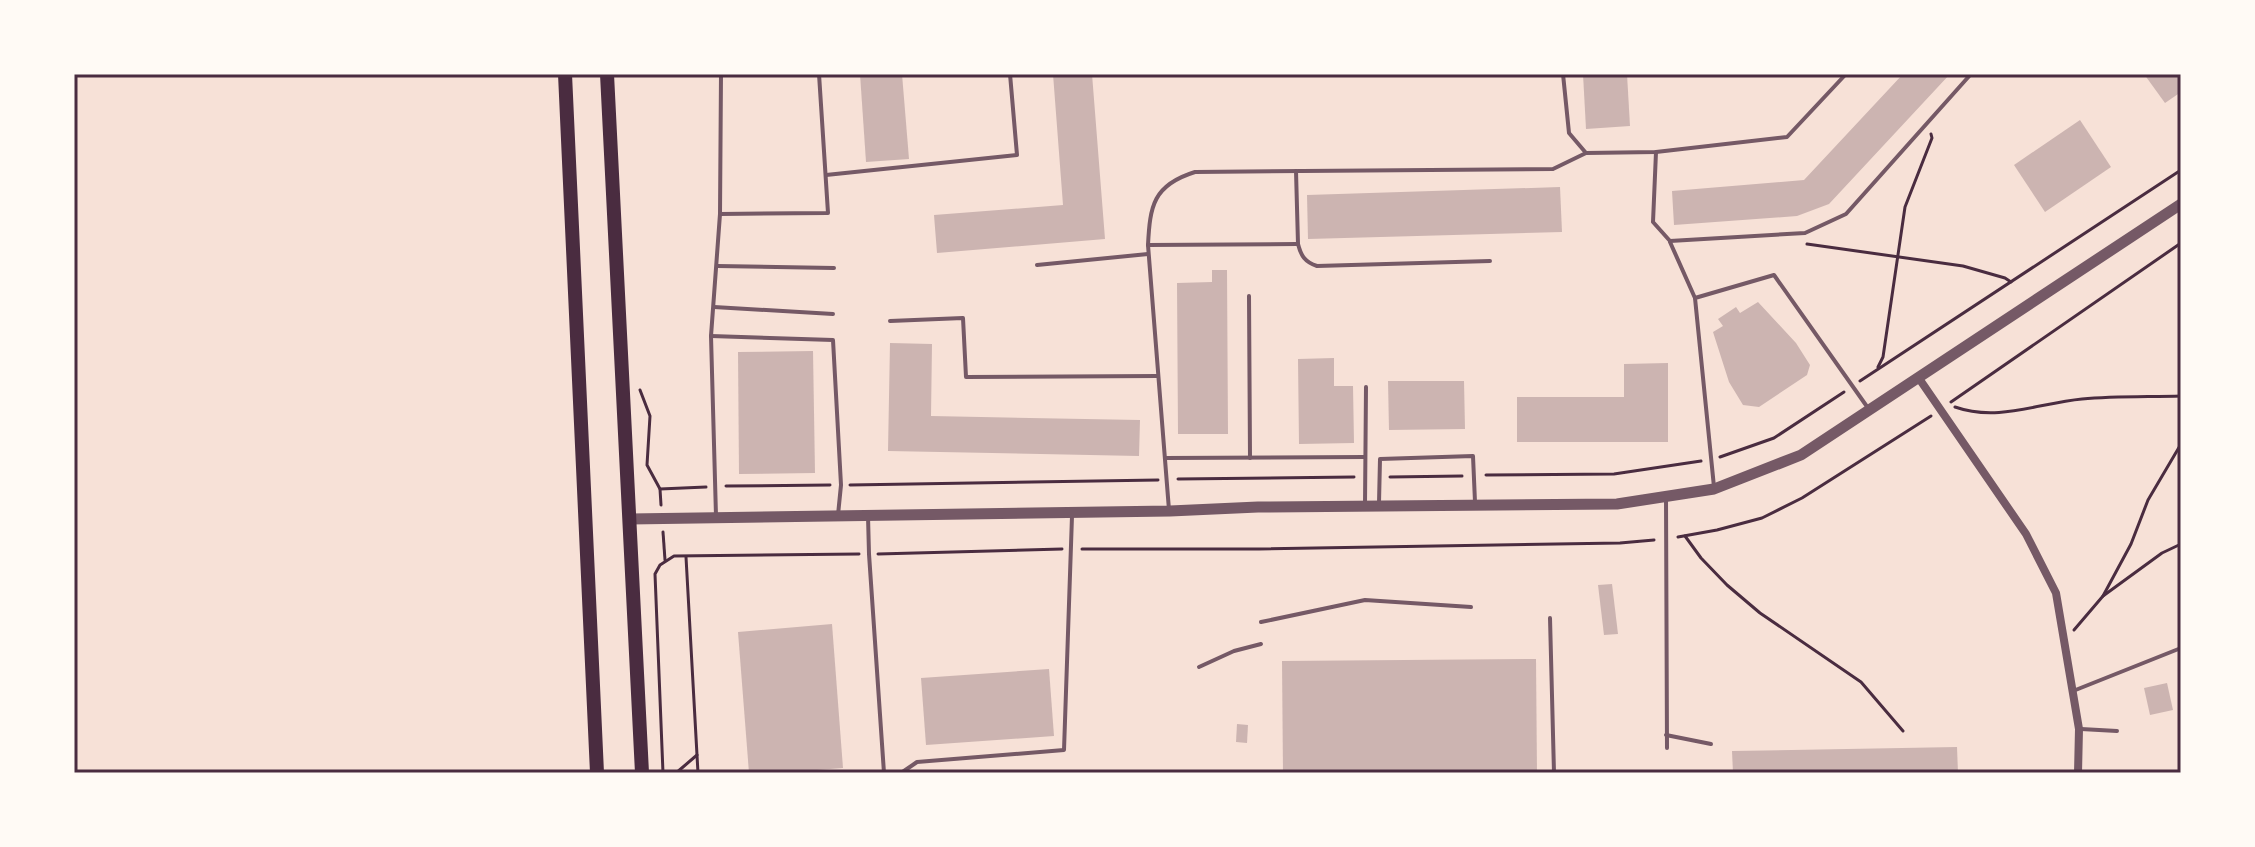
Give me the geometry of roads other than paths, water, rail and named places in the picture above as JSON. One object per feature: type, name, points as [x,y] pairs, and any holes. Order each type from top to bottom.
[{"type":"main road","points":[[565,74],[597,773]]},
{"type":"main road","points":[[607,74],[642,773]]},
{"type":"street","points":[[630,519],[1258,507],[1617,504],[1714,489],[1801,455],[2181,204]]},
{"type":"street","points":[[1918,377],[2026,534],[2056,593],[2079,729],[2078,773]]},
{"type":"lane","points":[[716,518],[711,336],[720,214],[721,74]]},
{"type":"lane","points":[[720,214],[828,213],[819,74]]},
{"type":"lane","points":[[826,175],[1017,155],[1010,74]]},
{"type":"lane","points":[[1563,74],[1569,133],[1586,153]]},
{"type":"lane","points":[[1170,511],[1148,245],[1153,204],[1160,192],[1179,177],[1195,172],[1553,169],[1586,153],[1656,152],[1787,137],[1846,74]]},
{"type":"lane","points":[[1670,241],[1805,233],[1846,214],[1971,74]]},
{"type":"lane","points":[[1656,152],[1653,222],[1670,241],[1695,298],[1714,489]]},
{"type":"lane","points":[[1296,171],[1298,244],[1305,259],[1317,266],[1490,261]]},
{"type":"lane","points":[[1148,245],[1298,244]]},
{"type":"lane","points":[[1037,265],[1148,254]]},
{"type":"lane","points":[[717,266],[834,268]]},
{"type":"lane","points":[[1695,298],[1774,275],[1869,410]]},
{"type":"lane","points":[[1249,296],[1250,458]]},
{"type":"lane","points":[[714,307],[833,314]]},
{"type":"lane","points":[[890,321],[963,318],[966,377],[1158,376]]},
{"type":"lane","points":[[711,336],[833,340],[841,485],[838,515]]},
{"type":"lane","points":[[1365,506],[1366,387]]},
{"type":"lane","points":[[1379,506],[1380,459],[1473,456],[1475,505]]},
{"type":"lane","points":[[1165,458],[1365,457]]},
{"type":"lane","points":[[1666,496],[1667,748]]},
{"type":"lane","points":[[901,773],[917,762],[1064,750],[1072,512]]},
{"type":"lane","points":[[868,515],[884,773]]},
{"type":"lane","points":[[1261,622],[1365,600],[1471,607]]},
{"type":"lane","points":[[1550,618],[1554,773]]},
{"type":"lane","points":[[1199,667],[1234,651],[1261,644]]},
{"type":"lane","points":[[2071,692],[2181,648]]},
{"type":"lane","points":[[2079,729],[2117,731]]},
{"type":"lane","points":[[1666,735],[1711,744]]}]
